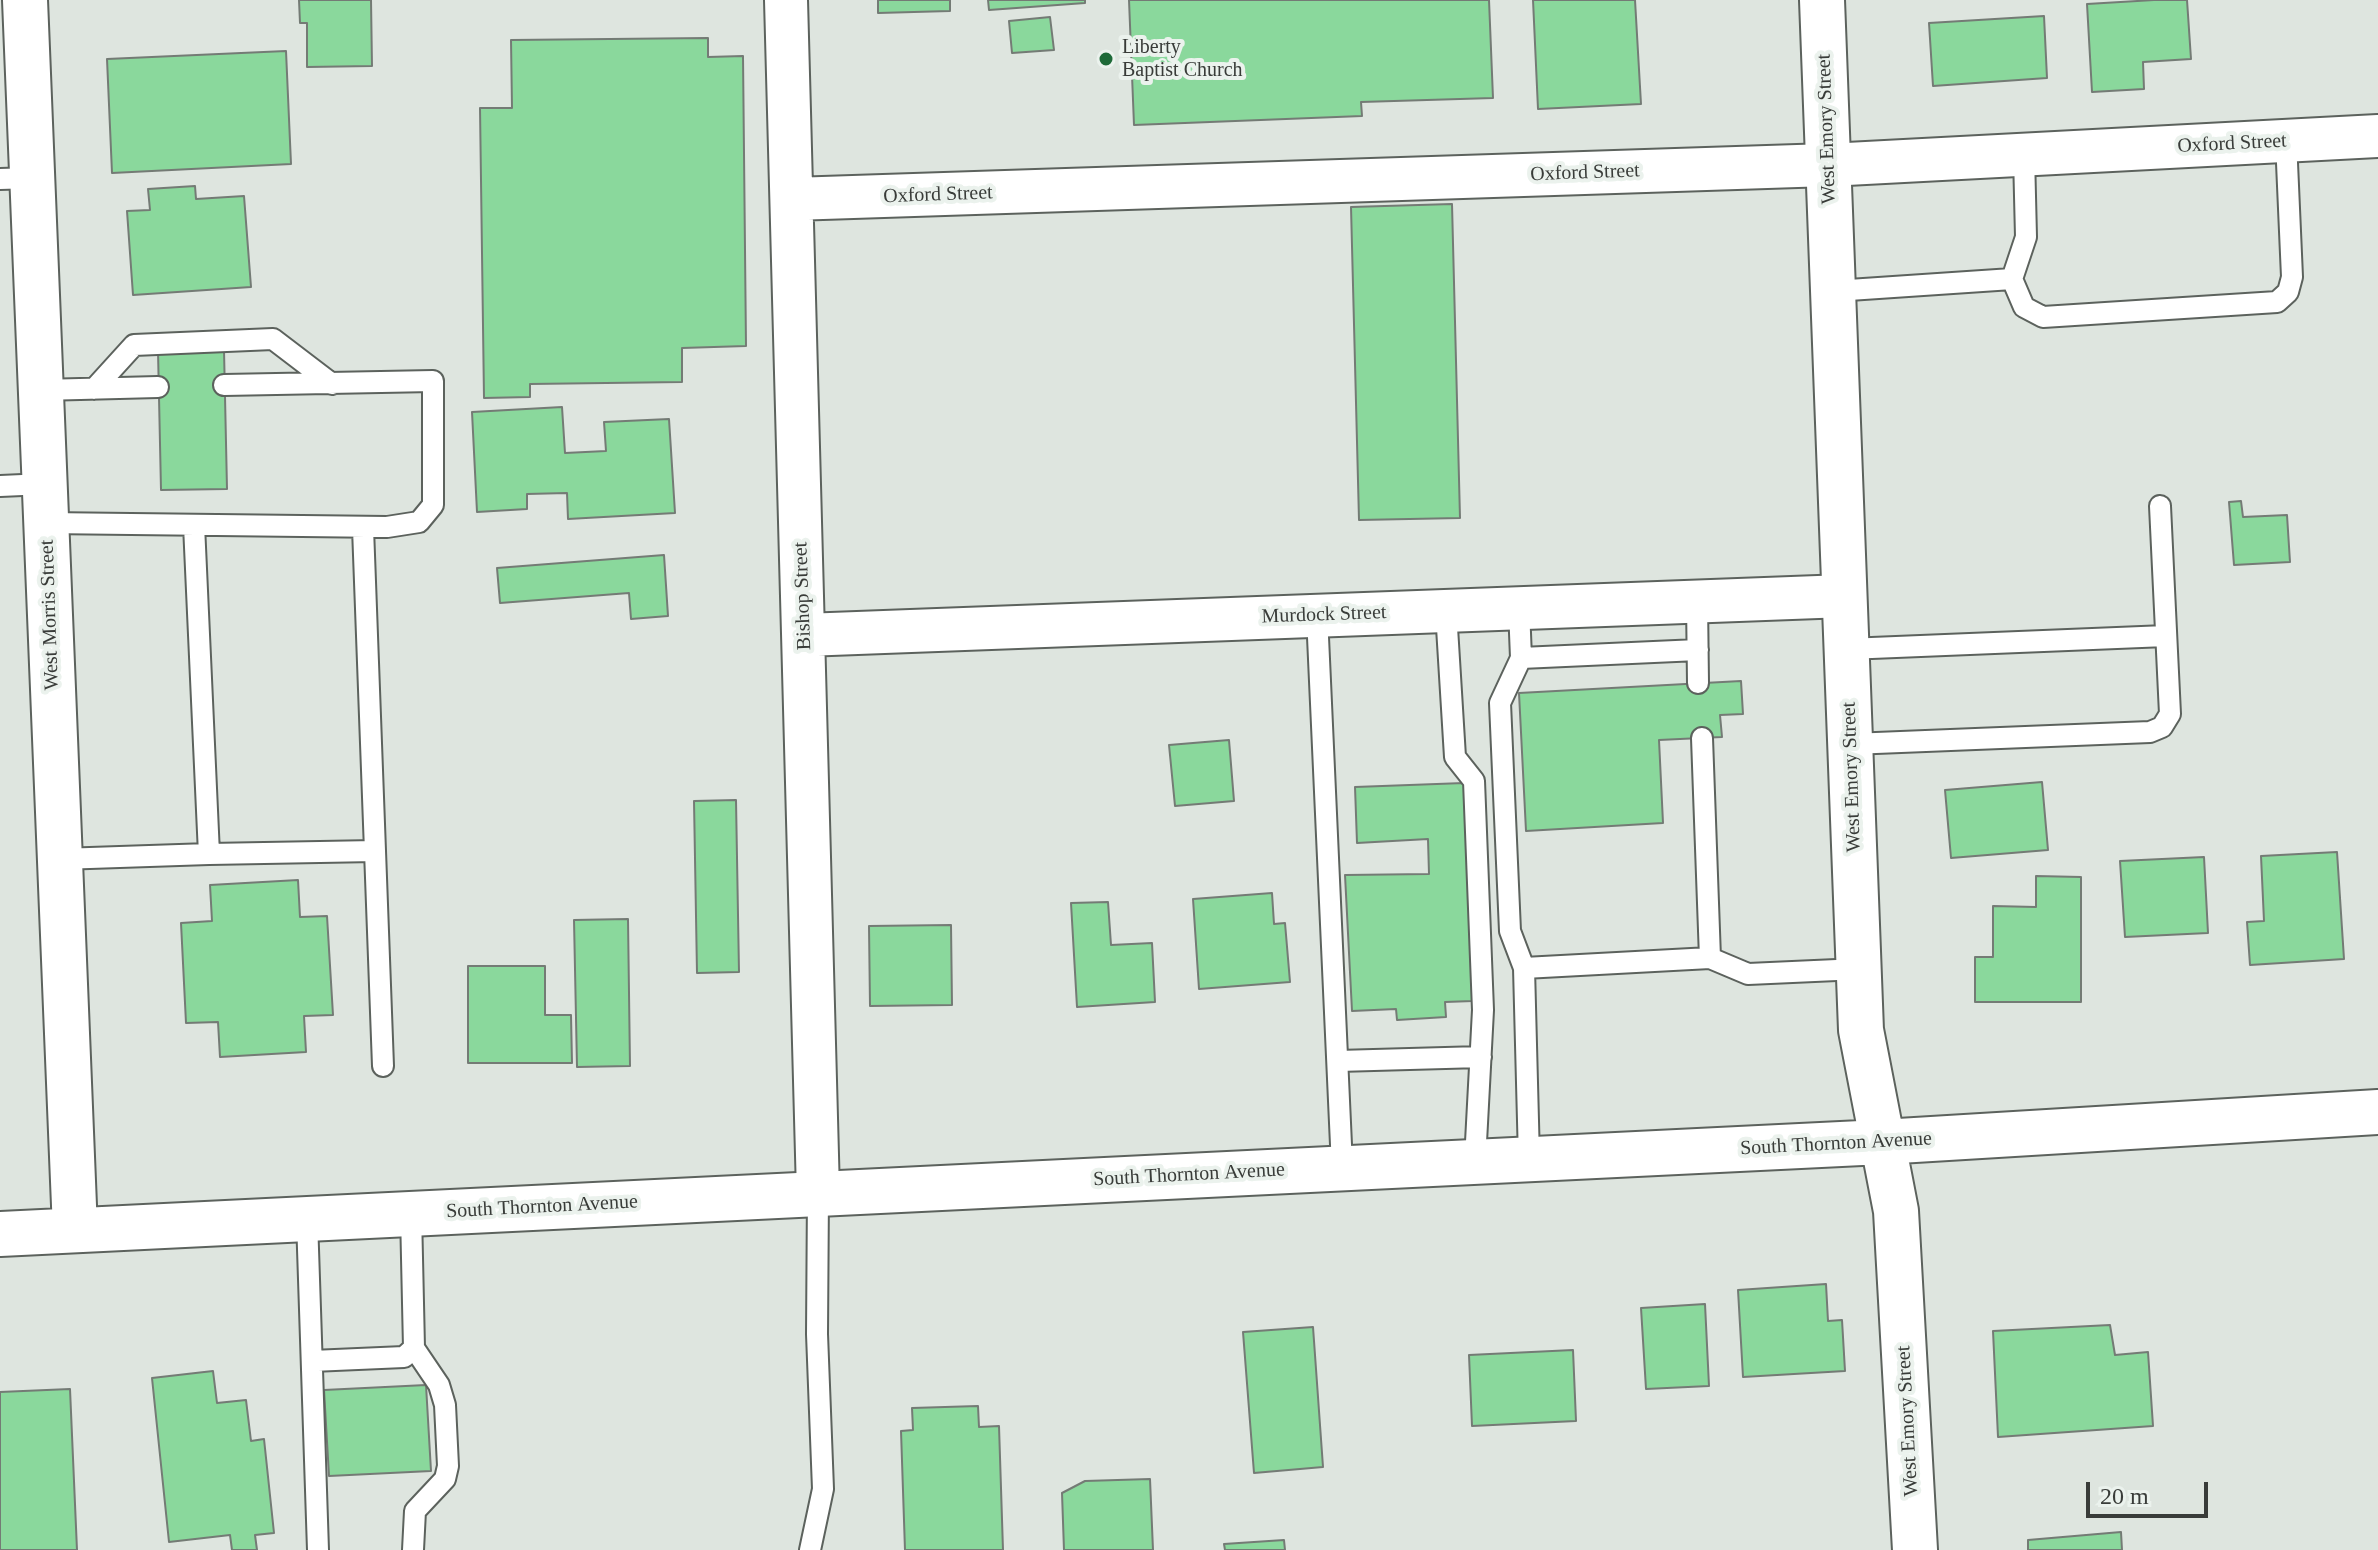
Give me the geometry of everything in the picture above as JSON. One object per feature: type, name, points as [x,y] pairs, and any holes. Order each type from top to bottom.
[{"type":"main road","name":"West Morris Street","points":[[25,0],[16,179],[41,390],[75,1230]]},
{"type":"main road","name":"West Emory Street","points":[[1822,0],[1861,1030],[1896,1211],[1915,1550]]},
{"type":"main road","name":"South Thornton Avenue","points":[[0,1234],[1882,1142],[2378,1112]]},
{"type":"street","name":"Bishop Street","points":[[786,0],[818,1192]]},
{"type":"street","name":"Oxford Street","points":[[792,199],[1828,165],[2378,136]]},
{"type":"street","name":"Murdock Street","points":[[804,635],[1845,596]]},
{"type":"lane","points":[[2024,155],[2026,237],[2012,279],[2024,307],[2043,317],[2277,302],[2288,292],[2292,277],[2286,140]]},
{"type":"lane","points":[[1834,291],[2012,279]]},
{"type":"lane","points":[[94,389],[134,345],[273,339],[332,384]]},
{"type":"lane","points":[[0,486],[45,504],[194,525],[387,527],[419,522],[433,505],[433,381],[224,385]]},
{"type":"lane","points":[[41,390],[158,387]]},
{"type":"lane","points":[[1851,744],[2150,732],[2162,727],[2170,714],[2160,506]]},
{"type":"lane","points":[[194,525],[209,854]]},
{"type":"lane","points":[[363,528],[383,1066]]},
{"type":"lane","points":[[1697,601],[1698,683]]},
{"type":"lane","points":[[1519,608],[1521,658],[1500,703],[1510,931],[1524,968],[1529,1159]]},
{"type":"lane","points":[[1446,611],[1455,757],[1474,781],[1483,1010],[1475,1161]]},
{"type":"lane","points":[[1317,615],[1342,1167]]},
{"type":"lane","points":[[1847,649],[2166,636]]},
{"type":"lane","points":[[1521,658],[1698,650]]},
{"type":"lane","points":[[1702,738],[1710,958]]},
{"type":"lane","points":[[60,859],[375,851]]},
{"type":"lane","points":[[1524,968],[1710,958],[1748,974],[1859,969]]},
{"type":"lane","points":[[1338,1061],[1481,1057]]},
{"type":"lane","points":[[810,1550],[823,1489],[817,1334],[818,1192]]},
{"type":"lane","points":[[411,1213],[414,1348],[439,1385],[445,1405],[448,1466],[445,1479],[415,1511],[413,1550]]},
{"type":"lane","points":[[307,1219],[318,1550]]},
{"type":"lane","points":[[312,1361],[404,1357],[414,1348]]},
{"type":"building","points":[[299,0],[371,0],[372,66],[307,67],[307,23],[300,23]]},
{"type":"building","points":[[878,0],[950,0],[950,11],[878,13]]},
{"type":"building","points":[[988,0],[1085,0],[1085,3],[989,10]]},
{"type":"building","points":[[1129,0],[1489,0],[1493,98],[1361,102],[1362,116],[1134,125]]},
{"type":"building","points":[[1533,0],[1635,0],[1641,104],[1538,109]]},
{"type":"building","points":[[2187,0],[2191,59],[2143,62],[2144,89],[2092,92],[2087,4]]},
{"type":"building","points":[[2044,16],[2047,78],[1933,86],[1929,23]]},
{"type":"building","points":[[1050,17],[1054,50],[1012,53],[1009,21]]},
{"type":"building","points":[[708,38],[708,57],[743,56],[746,346],[682,348],[682,382],[530,384],[530,397],[484,398],[480,108],[512,108],[511,40]]},
{"type":"building","points":[[286,51],[291,164],[112,173],[107,59]]},
{"type":"building","points":[[195,186],[196,199],[244,196],[251,287],[133,295],[127,211],[150,210],[148,189]]},
{"type":"building","points":[[1452,204],[1460,518],[1359,520],[1351,207]]},
{"type":"building","points":[[224,350],[227,489],[161,490],[158,351]]},
{"type":"building","points":[[562,407],[565,453],[606,451],[604,422],[669,419],[675,513],[568,519],[567,493],[527,494],[527,509],[477,512],[472,412]]},
{"type":"building","points":[[2241,501],[2243,517],[2287,515],[2290,562],[2234,565],[2229,502]]},
{"type":"building","points":[[664,555],[668,616],[631,619],[629,593],[500,603],[497,568]]},
{"type":"building","points":[[1741,681],[1743,714],[1720,715],[1722,737],[1659,740],[1663,823],[1526,831],[1519,693]]},
{"type":"building","points":[[1229,740],[1234,801],[1175,806],[1169,745]]},
{"type":"building","points":[[2042,782],[2048,850],[1951,858],[1945,790]]},
{"type":"building","points":[[1464,783],[1473,1001],[1445,1002],[1446,1017],[1397,1020],[1396,1009],[1352,1011],[1345,875],[1429,874],[1428,839],[1357,843],[1355,787]]},
{"type":"building","points":[[736,800],[739,972],[697,973],[694,801]]},
{"type":"building","points":[[2337,852],[2344,959],[2250,965],[2247,922],[2264,921],[2261,856]]},
{"type":"building","points":[[2204,857],[2208,933],[2125,937],[2120,861]]},
{"type":"building","points":[[2036,876],[2081,877],[2081,1002],[1975,1002],[1975,957],[1993,957],[1993,906],[2036,907]]},
{"type":"building","points":[[298,880],[300,917],[327,916],[333,1015],[304,1016],[306,1052],[220,1057],[218,1022],[186,1023],[181,923],[212,921],[210,885]]},
{"type":"building","points":[[1272,893],[1274,924],[1285,923],[1290,982],[1199,989],[1193,899]]},
{"type":"building","points":[[1108,902],[1111,945],[1152,943],[1155,1002],[1077,1007],[1071,903]]},
{"type":"building","points":[[628,919],[630,1066],[577,1067],[574,920]]},
{"type":"building","points":[[951,925],[952,1005],[870,1006],[869,926]]},
{"type":"building","points":[[468,966],[545,966],[545,1015],[571,1015],[572,1063],[468,1063]]},
{"type":"building","points":[[1826,1284],[1828,1321],[1842,1320],[1845,1371],[1743,1377],[1738,1290]]},
{"type":"building","points":[[1705,1304],[1709,1386],[1646,1389],[1641,1308]]},
{"type":"building","points":[[2110,1325],[2115,1355],[2148,1352],[2153,1426],[1998,1437],[1993,1331]]},
{"type":"building","points":[[1313,1327],[1323,1467],[1254,1473],[1243,1332]]},
{"type":"building","points":[[1573,1350],[1576,1421],[1472,1426],[1469,1355]]},
{"type":"building","points":[[213,1371],[217,1403],[246,1400],[251,1441],[264,1439],[274,1533],[255,1535],[257,1550],[232,1550],[230,1535],[169,1542],[152,1378]]},
{"type":"building","points":[[426,1385],[431,1471],[329,1476],[324,1390]]},
{"type":"building","points":[[70,1389],[77,1550],[0,1550],[0,1392]]},
{"type":"building","points":[[978,1406],[979,1427],[999,1426],[1003,1550],[905,1550],[901,1431],[913,1430],[912,1408]]},
{"type":"building","points":[[1150,1479],[1153,1550],[1064,1550],[1062,1493],[1085,1481]]},
{"type":"building","points":[[2121,1532],[2122,1550],[2028,1550],[2028,1540]]},
{"type":"building","points":[[1284,1540],[1285,1550],[1225,1550],[1224,1544]]},
{"type":"place","name":"Liberty Baptist Church","points":[[1106,59]]}]
